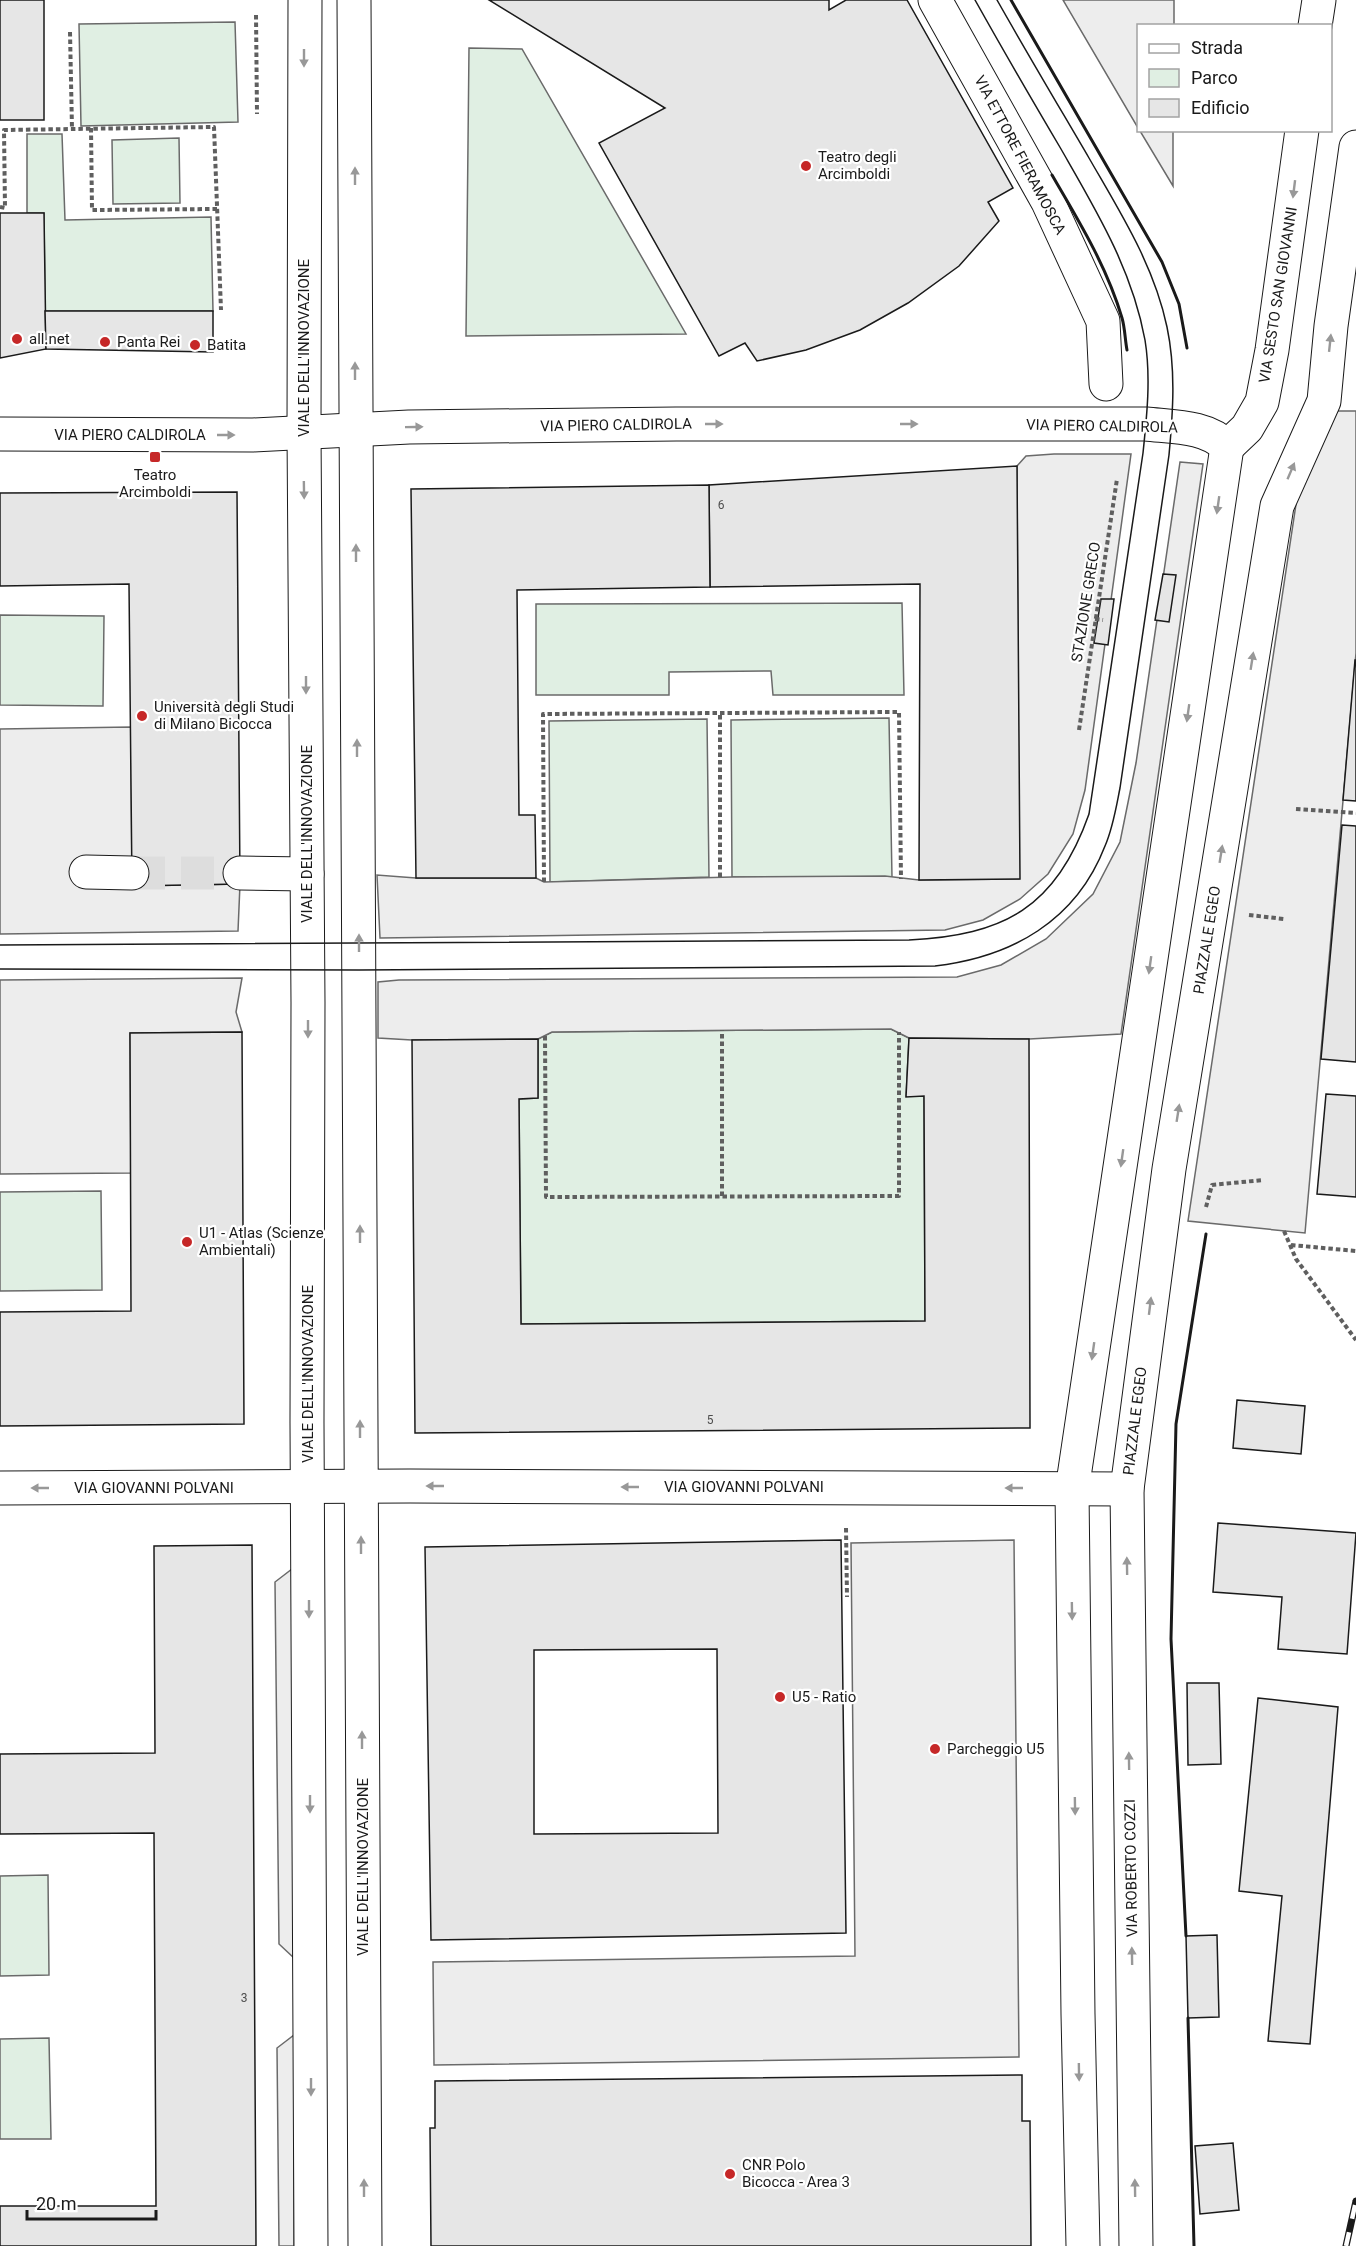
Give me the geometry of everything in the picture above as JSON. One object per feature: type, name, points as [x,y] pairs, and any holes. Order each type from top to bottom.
[{"type":"street","name":"VIALE DELL'INNOVAZIONE","points":[[305,0],[304,431],[311,2246]]},
{"type":"street","name":"VIALE DELL'INNOVAZIONE","points":[[354,0],[365,2246]]},
{"type":"street","name":"VIA ETTORE FIERAMOSCA","points":[[935,0],[1048,202],[1103,321],[1106,384]]},
{"type":"street","points":[[1315,24],[1319,0]]},
{"type":"street","name":"VIA SESTO SAN GIOVANNI","points":[[1227,447],[1247,428],[1262,402],[1272,350],[1302,132]]},
{"type":"street","name":"PIAZZALE EGEO","points":[[1127,1489],[1169,1169],[1276,506],[1324,401],[1356,147]]},
{"type":"street","name":"VIA PIERO CALDIROLA","points":[[0,434],[253,435],[355,429],[676,424],[1146,424],[1193,429],[1219,438],[1227,447]]},
{"type":"street","points":[[1083,2246],[1076,1931],[1072,1490],[1227,447]]},
{"type":"street","points":[[87,872],[132,873]]},
{"type":"street","points":[[240,873],[307,874]]},
{"type":"street","name":"VIA GIOVANNI POLVANI","points":[[0,1488],[309,1488]]},
{"type":"street","points":[[309,1488],[361,1488]]},
{"type":"street","name":"VIA GIOVANNI POLVANI","points":[[361,1488],[1127,1489]]},
{"type":"street","name":"VIA ROBERTO COZZI","points":[[1127,1489],[1136,2246]]},
{"type":"path","points":[[256,15],[257,114]]},
{"type":"path","points":[[70,32],[72,129]]},
{"type":"path","points":[[0,207],[5,208],[4,130],[214,127],[221,310]]},
{"type":"path","points":[[91,128],[92,210],[217,209]]},
{"type":"path","name":"STAZIONE GRECO","points":[[1079,730],[1117,479]]},
{"type":"path","points":[[1095,619],[1103,620]]},
{"type":"path","points":[[720,712],[720,877]]},
{"type":"path","points":[[544,882],[543,714],[720,712],[899,712],[901,879]]},
{"type":"path","points":[[1296,809],[1356,813]]},
{"type":"path","points":[[1244,914],[1284,919]]},
{"type":"path","points":[[722,1030],[722,1197]]},
{"type":"path","points":[[545,1036],[546,1197],[899,1196],[899,1032]]},
{"type":"path","points":[[1204,1213],[1212,1185],[1263,1180]]},
{"type":"path","points":[[1284,1231],[1296,1259],[1356,1340]]},
{"type":"path","points":[[1291,1245],[1356,1251]]},
{"type":"path","points":[[846,1528],[847,1597]]},
{"type":"green space","points":[[235,22],[238,122],[81,126],[79,24]]},
{"type":"green space","points":[[469,48],[522,49],[686,334],[466,336]]},
{"type":"green space","points":[[27,134],[62,134],[65,220],[211,217],[213,311],[45,311],[44,213],[27,213]]},
{"type":"green space","points":[[179,138],[180,203],[113,204],[112,140]]},
{"type":"green space","points":[[902,603],[904,695],[773,695],[771,671],[669,672],[669,695],[536,695],[536,604]]},
{"type":"green space","points":[[0,615],[104,616],[103,706],[0,705]]},
{"type":"green space","points":[[889,718],[892,877],[732,877],[731,720]]},
{"type":"green space","points":[[707,719],[709,877],[550,882],[549,721]]},
{"type":"green space","points":[[891,1029],[909,1038],[906,1096],[924,1096],[925,1321],[521,1324],[519,1099],[538,1098],[538,1039],[552,1032]]},
{"type":"green space","points":[[101,1191],[102,1290],[0,1291],[0,1192]]},
{"type":"green space","points":[[48,1875],[49,1975],[0,1976],[0,1876]]},
{"type":"green space","points":[[49,2038],[51,2139],[0,2139],[0,2039]]},
{"type":"shaded area","points":[[1063,0],[1174,0],[1174,24],[1137,24],[1137,126]]},
{"type":"shaded area","points":[[1141,132],[1173,132],[1173,186]]},
{"type":"shaded area","points":[[1334,411],[1356,411],[1356,653],[1305,1233],[1188,1221],[1298,491]]},
{"type":"shaded area","points":[[1131,454],[1085,790],[1073,834],[1048,874],[1020,899],[983,920],[945,930],[380,938],[377,875],[416,878],[536,878],[544,882],[885,876],[919,880],[1019,879],[1017,466],[1026,456]]},
{"type":"shaded area","points":[[1180,462],[1203,464],[1121,1034],[1029,1039],[909,1038],[891,1029],[552,1032],[538,1039],[378,1038],[378,982],[399,980],[957,977],[1001,965],[1046,939],[1093,894],[1120,842],[1136,763]]},
{"type":"shaded area","points":[[131,727],[132,886],[240,884],[238,931],[0,934],[0,729]]},
{"type":"shaded area","points":[[242,978],[236,1012],[242,1032],[130,1033],[131,1173],[0,1174],[0,980]]},
{"type":"shaded area","name":"Parcheggio U5","points":[[1014,1540],[1019,2057],[434,2065],[433,1962],[855,1956],[851,1543]]},
{"type":"shaded area","points":[[292,1569],[294,1958],[279,1944],[275,1582]]},
{"type":"shaded area","points":[[294,2035],[294,2246],[279,2246],[277,2048]]},
{"type":"building","points":[[0,0],[44,0],[44,120],[0,120]]},
{"type":"building","name":"Teatro degli Arcimboldi","points":[[489,0],[829,0],[829,10],[846,0],[907,0],[1013,188],[988,202],[999,221],[959,266],[908,303],[860,330],[806,350],[757,361],[745,343],[719,356],[599,143],[665,108]]},
{"type":"building","points":[[0,213],[44,213],[46,349],[0,358]]},
{"type":"building","points":[[45,311],[213,311],[213,352],[46,349]]},
{"type":"building","points":[[1017,466],[1020,879],[919,880],[920,584],[710,587],[709,485]]},
{"type":"building","points":[[709,485],[710,587],[517,590],[519,815],[535,815],[536,878],[416,878],[411,489]]},
{"type":"building","points":[[237,492],[240,884],[132,886],[129,584],[0,586],[0,493]]},
{"type":"building","points":[[1163,574],[1176,575],[1169,622],[1155,620]]},
{"type":"building","points":[[1101,599],[1114,599],[1108,645],[1094,643]]},
{"type":"building","points":[[1356,660],[1356,801],[1343,800]]},
{"type":"building","points":[[1342,825],[1356,826],[1356,1062],[1321,1059]]},
{"type":"building","name":"U1 - Atlas (Scienze Ambientali)","points":[[242,1032],[244,1424],[0,1426],[0,1312],[131,1311],[130,1033]]},
{"type":"building","points":[[909,1038],[1029,1039],[1030,1428],[415,1433],[412,1040],[538,1039],[538,1098],[519,1099],[521,1324],[925,1321],[924,1096],[906,1097]]},
{"type":"building","points":[[1326,1094],[1356,1096],[1356,1197],[1317,1194]]},
{"type":"building","points":[[1237,1400],[1305,1406],[1301,1454],[1233,1448]]},
{"type":"building","points":[[1218,1523],[1356,1533],[1347,1654],[1278,1649],[1282,1597],[1213,1592]]},
{"type":"building","name":"U5 - Ratio","points":[[841,1540],[846,1933],[431,1940],[425,1547]],"holes":[[[717,1649],[718,1833],[534,1834],[534,1650]]]},
{"type":"building","points":[[252,1545],[256,2246],[0,2246],[0,2206],[156,2206],[154,1833],[0,1834],[0,1754],[155,1753],[154,1546]]},
{"type":"building","points":[[1187,1683],[1219,1683],[1221,1764],[1188,1765]]},
{"type":"building","points":[[1258,1698],[1338,1707],[1310,2044],[1268,2041],[1282,1896],[1239,1891]]},
{"type":"building","points":[[1217,1935],[1219,2017],[1188,2018],[1186,1936]]},
{"type":"building","name":"CNR Polo Bicocca - Area 3","points":[[1022,2075],[1022,2121],[1030,2121],[1031,2246],[431,2246],[430,2128],[435,2128],[435,2081]]},
{"type":"building","points":[[1233,2143],[1239,2210],[1200,2214],[1195,2146]]},
{"type":"tunnel","points":[[132,873],[240,873]]},
{"type":"tram line","points":[[0,945],[909,940],[943,937],[999,923],[1022,910],[1043,894],[1060,873],[1076,846],[1089,814],[1143,453],[1148,396],[1147,354],[1139,314],[1122,264],[1111,241],[975,0]]},
{"type":"tram line","points":[[0,969],[359,970],[935,966],[990,954],[1015,944],[1038,931],[1059,915],[1093,872],[1108,839],[1116,810],[1169,455],[1172,359],[1161,304],[1135,240],[997,0]]},
{"type":"railway","points":[[1346,2246],[1356,2201]]},
{"type":"wall","points":[[1011,0],[1162,262],[1179,304],[1187,348]]},
{"type":"wall","points":[[1052,175],[1092,245],[1109,281],[1122,318],[1127,350]]},
{"type":"wall","points":[[1186,1936],[1171,1639],[1176,1424],[1206,1234]]},
{"type":"wall","points":[[1188,2018],[1194,2246]]},
{"type":"place","name":"Teatro degli Arcimboldi","points":[[806,166]]},
{"type":"place","name":"all.net","points":[[17,339]]},
{"type":"place","name":"Panta Rei","points":[[105,342]]},
{"type":"place","name":"Batita","points":[[195,345]]},
{"type":"place","name":"Teatro Arcimboldi","points":[[155,457]]},
{"type":"place","name":"Università degli Studi di Milano Bicocca","points":[[142,716]]},
{"type":"place","name":"U1 - Atlas (Scienze Ambientali)","points":[[187,1242]]},
{"type":"place","name":"U5 - Ratio","points":[[780,1697]]},
{"type":"place","name":"Parcheggio U5","points":[[935,1749]]},
{"type":"place","name":"CNR Polo Bicocca - Area 3","points":[[730,2174]]}]
